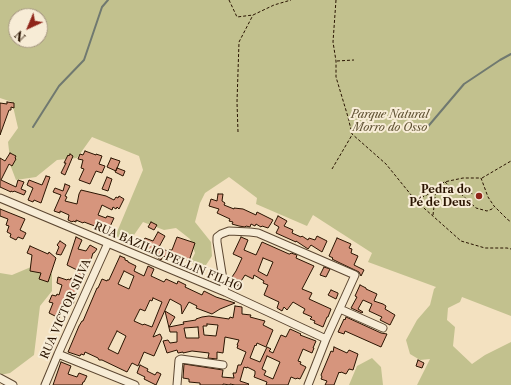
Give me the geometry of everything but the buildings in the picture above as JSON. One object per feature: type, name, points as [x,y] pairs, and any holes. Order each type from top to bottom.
[{"type":"street","name":"RUA BAZILIO PELLIN FILHO","points":[[0,198],[225,292],[326,339]]},
{"type":"street","points":[[225,292],[217,242],[218,237],[221,234],[229,231],[258,234],[355,275],[326,339],[308,385]]},
{"type":"street","name":"RUA VICTOR SILVA","points":[[46,385],[58,354],[108,243]]},
{"type":"street","points":[[340,309],[383,328]]},
{"type":"street","points":[[58,354],[135,385]]},
{"type":"street","points":[[176,385],[179,360],[223,365]]},
{"type":"street","points":[[0,378],[13,385]]},
{"type":"path","points":[[229,0],[237,17],[253,15],[274,5],[291,0]]},
{"type":"path","points":[[336,0],[333,42],[336,61],[336,77],[352,134],[386,164],[416,200],[461,241],[485,248],[511,249]]},
{"type":"path","points":[[238,132],[237,102],[239,42],[253,15]]},
{"type":"path","points":[[336,61],[354,60]]},
{"type":"path","points":[[332,169],[352,134]]},
{"type":"path","points":[[416,200],[436,190],[444,182],[463,178],[481,178],[511,161]]},
{"type":"path","points":[[481,178],[488,197],[494,206],[511,222]]},
{"type":"path","points":[[444,182],[459,192],[476,208],[487,211],[492,209],[494,206]]},
{"type":"path","points":[[433,216],[436,190]]},
{"type":"path","points":[[459,192],[466,191],[473,194]]},
{"type":"green space","name":"Parque Natural Morro do Osso","points":[[0,0],[511,0],[511,316],[462,297],[460,302],[448,308],[447,320],[455,327],[453,346],[472,364],[485,355],[511,342],[511,385],[417,385],[430,359],[420,360],[410,354],[406,340],[417,320],[430,305],[434,289],[436,287],[368,262],[372,253],[313,215],[307,226],[256,204],[257,198],[229,177],[205,193],[200,203],[195,222],[211,242],[212,256],[206,265],[195,268],[191,261],[195,253],[190,239],[176,228],[164,230],[143,222],[127,245],[117,240],[113,236],[117,232],[143,170],[139,156],[92,137],[77,158],[57,160],[36,177],[16,180],[11,167],[8,142],[18,128],[12,102],[0,98]]},
{"type":"green space","points":[[31,267],[52,274],[52,291],[40,306],[34,355],[10,373],[0,375],[0,273],[12,275]]},
{"type":"green space","points":[[372,358],[381,367],[383,385],[349,385],[357,366]]},
{"type":"waterway","points":[[33,127],[59,86],[84,60],[102,7],[108,0]]},
{"type":"waterway","points":[[425,130],[464,84],[511,54]]},
{"type":"place","name":"Pedra do Pé de Deus","points":[[479,196]]}]
